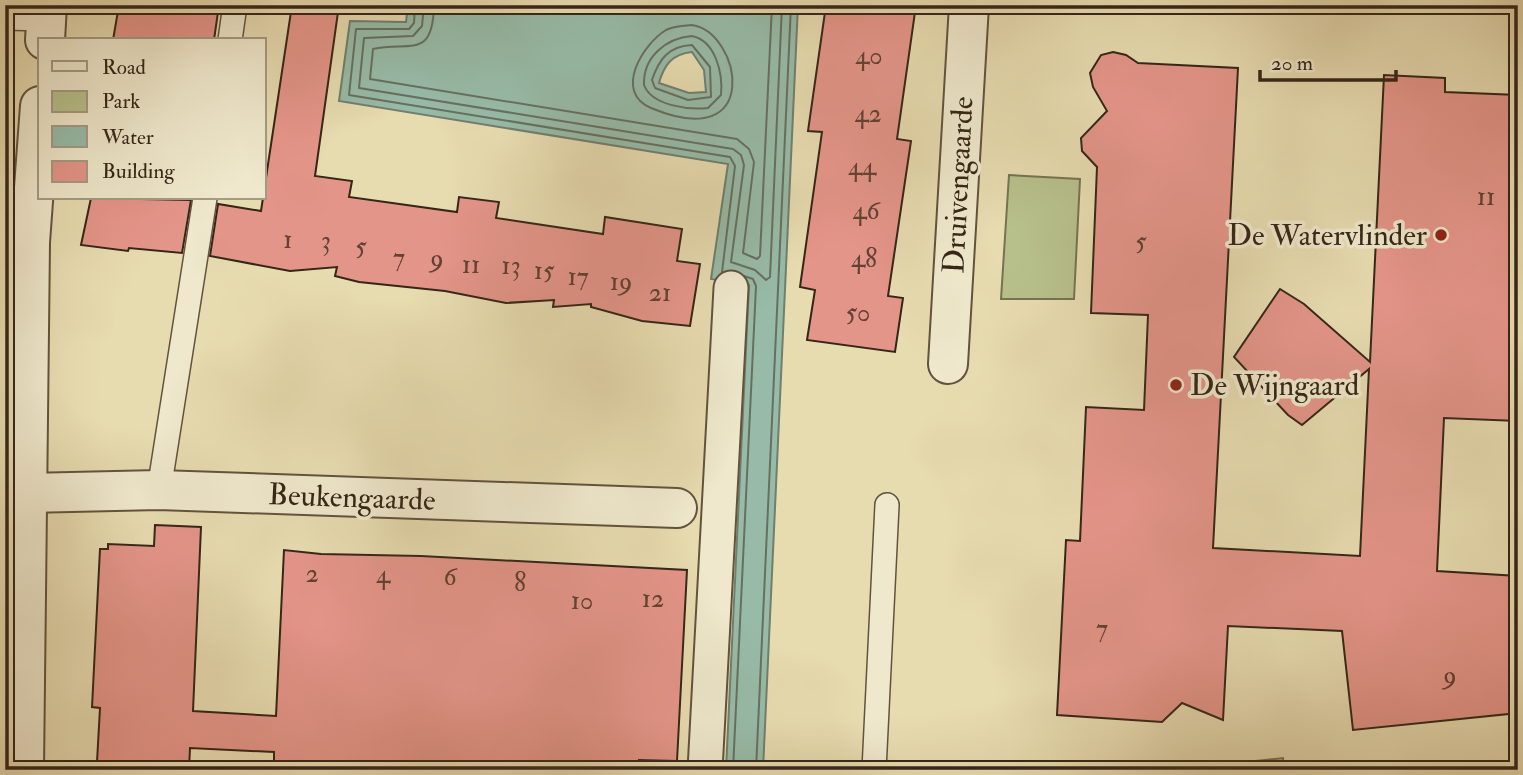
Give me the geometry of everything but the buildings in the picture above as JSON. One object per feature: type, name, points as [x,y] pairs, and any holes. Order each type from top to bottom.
[{"type":"street","name":"Druivengaarde","points":[[948,364],[969,5]]},
{"type":"street","points":[[24,770],[30,242],[38,133]]},
{"type":"street","points":[[705,770],[731,288]]},
{"type":"street","name":"Beukengaarde","points":[[27,493],[159,490],[677,508]]},
{"type":"lane","points":[[230,38],[235,5]]},
{"type":"lane","points":[[5,18],[46,22]]},
{"type":"lane","points":[[159,490],[205,200]]},
{"type":"lane","points":[[874,770],[887,505]]},
{"type":"green space","points":[[1009,175],[1080,179],[1074,299],[1001,299]]},
{"type":"green space","points":[[1283,758],[1284,770],[1171,770]]},
{"type":"water","points":[[408,5],[798,5],[763,770],[726,770],[749,285],[711,279],[728,164],[339,101],[350,21],[406,22]],"holes":[[[692,52],[704,70],[706,92],[689,93],[659,83],[670,62],[685,53]]]},
{"type":"place","name":"De Watervlinder","points":[[1441,235]]},
{"type":"place","name":"De Wijngaard","points":[[1176,385]]}]
